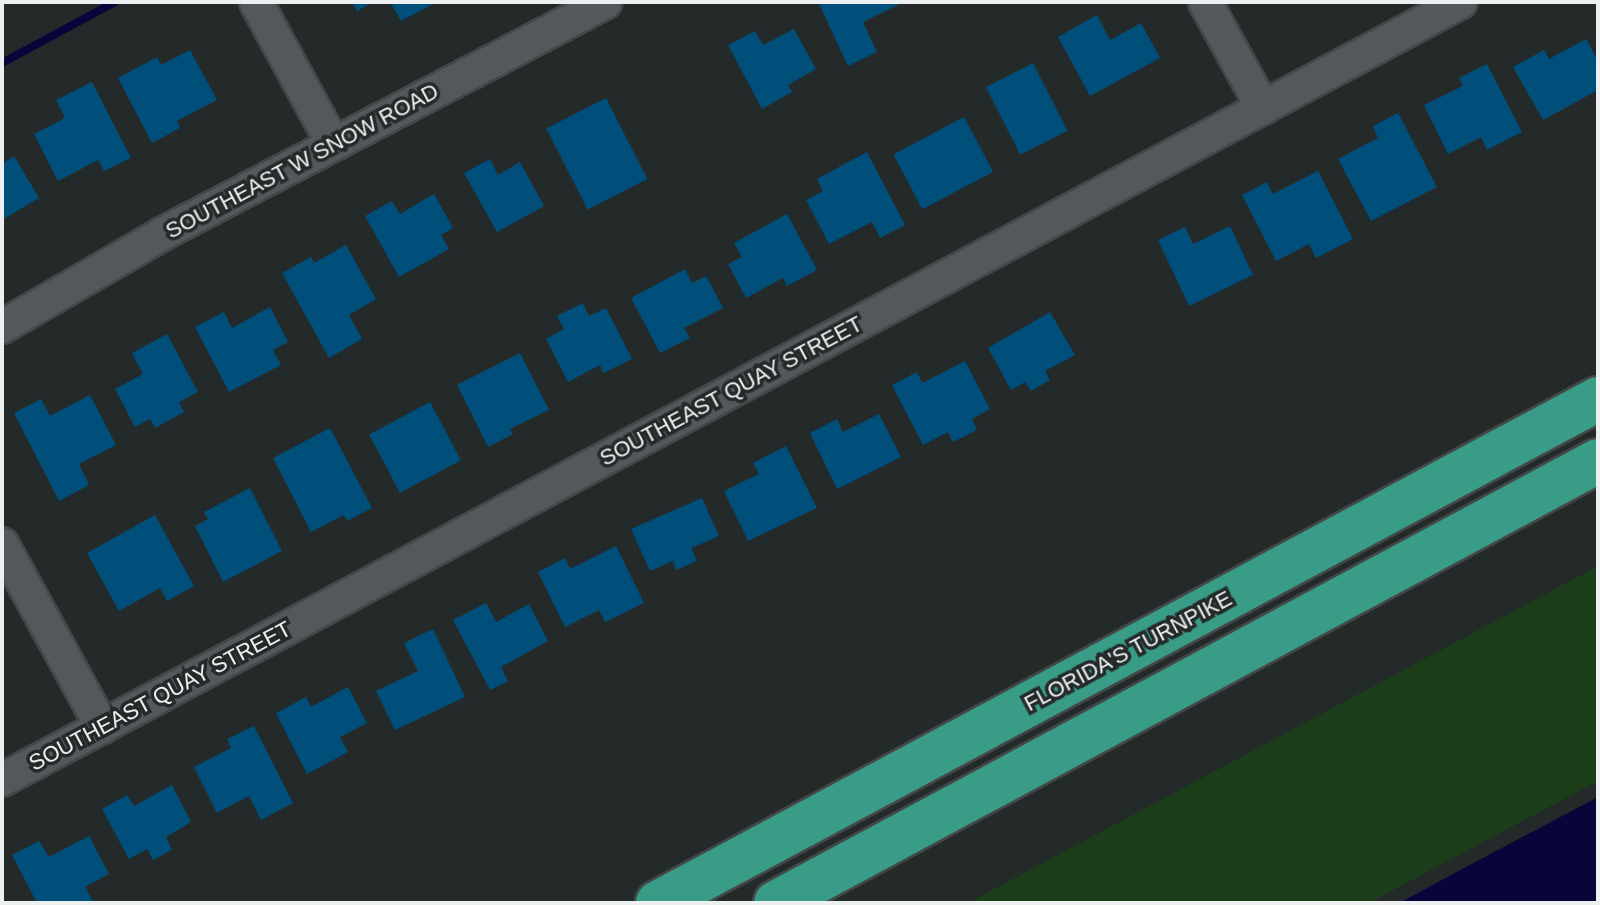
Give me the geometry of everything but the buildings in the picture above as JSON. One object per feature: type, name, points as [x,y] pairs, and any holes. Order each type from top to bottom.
[{"type":"highway","name":"FLORIDA'S TURNPIKE","points":[[658,903],[1598,399]]},
{"type":"highway","points":[[776,903],[1598,461]]},
{"type":"street","points":[[256,2],[333,144]]},
{"type":"street","name":"SOUTHEAST W SNOW ROAD","points":[[2,327],[164,233],[605,2]]},
{"type":"street","points":[[1205,2],[1263,108]]},
{"type":"street","name":"SOUTHEAST QUAY STREET","points":[[2,780],[1461,2]]},
{"type":"street","points":[[2,544],[102,727]]},
{"type":"green space","points":[[1598,566],[1598,781],[1369,903],[968,903]]},
{"type":"shaded area","points":[[1598,797],[1598,903],[1399,903],[1511,843]]},
{"type":"waterway","points":[[2,63],[115,2]]}]
